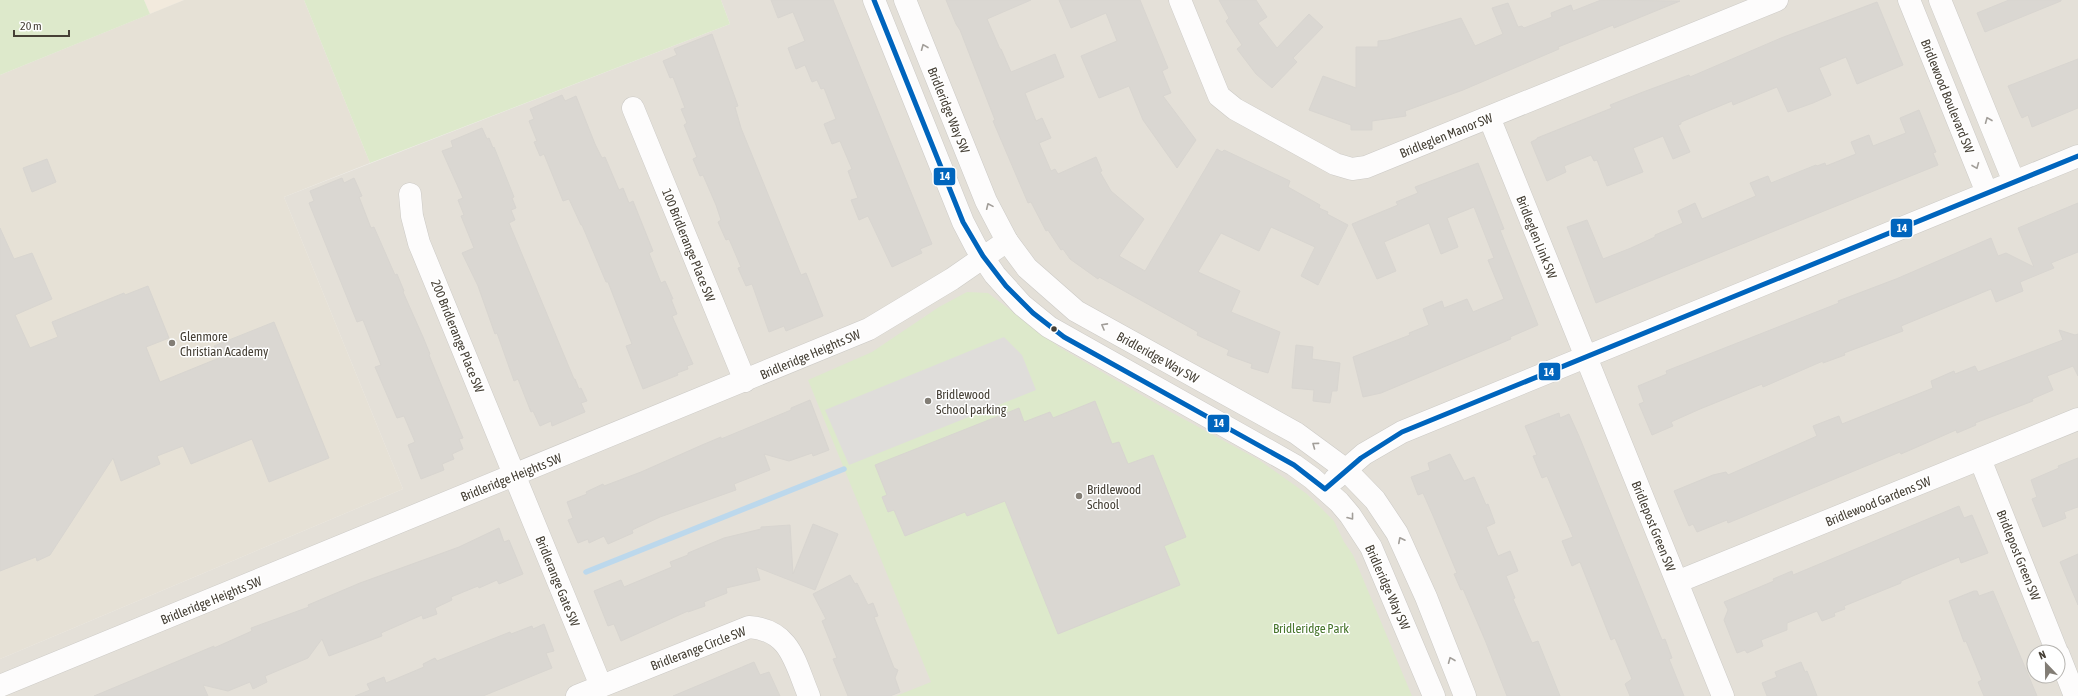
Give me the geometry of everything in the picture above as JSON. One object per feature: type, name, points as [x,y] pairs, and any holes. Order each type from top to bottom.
[{"type":"street","name":"Bridleridge Way SW","points":[[874,0],[963,222],[995,275],[1022,305],[1054,331],[1294,465],[1325,489],[1350,515],[1372,547],[1434,696]]},
{"type":"street","name":"Bridleglen Manor SW","points":[[1180,0],[1219,96],[1235,109],[1343,168],[1352,169],[1366,167],[1778,0]]},
{"type":"street","name":"Bridlewood Boulevard SW","points":[[1909,0],[1987,193]]},
{"type":"street","points":[[1940,0],[2014,182]]},
{"type":"street","name":"Bridleridge Way SW","points":[[908,6],[986,201],[1007,241],[1027,268],[1076,311],[1296,433],[1346,469],[1375,500],[1397,533],[1422,589],[1465,696]]},
{"type":"street","points":[[883,22],[908,6]]},
{"type":"street","name":"100 Bridlerange Place SW","points":[[633,108],[745,381]]},
{"type":"street","name":"Bridleglen Link SW","points":[[1489,117],[1585,356]]},
{"type":"street","points":[[1325,489],[1346,469],[1374,447],[1402,432],[2078,156]]},
{"type":"street","name":"200 Bridlerange Place SW","points":[[410,194],[412,216],[419,243],[515,476]]},
{"type":"street","name":"Bridleridge Heights SW","points":[[0,686],[515,476],[869,329],[952,279],[983,256],[1007,241]]},
{"type":"street","name":"Bridlepost Green SW","points":[[1585,356],[1723,696]]},
{"type":"street","name":"Bridlewood Gardens SW","points":[[1677,582],[2078,419]]},
{"type":"street","name":"Bridlepost Green SW","points":[[1980,459],[2054,644]]},
{"type":"street","name":"Bridlerange Gate SW","points":[[515,476],[601,686]]},
{"type":"street","name":"Bridlerange Circle SW","points":[[577,696],[748,627],[763,628],[781,640],[789,649],[808,696]]},
{"type":"street","name":"Bridlepost Green SW","points":[[2066,673],[2075,696]]},
{"type":"shaded area","points":[[144,0],[184,0],[150,14]]},
{"type":"shaded area","name":"Glenmore Christian Academy","points":[[184,0],[304,0],[370,163],[284,197],[403,489],[0,659],[0,75]]},
{"type":"shaded area","points":[[721,0],[2078,0],[2078,696],[0,696],[0,659],[403,489],[284,197],[730,24]]},
{"type":"shaded area","name":"Bridlewood School parking","points":[[1004,337],[1022,355],[1036,390],[849,465],[825,410]]},
{"type":"green space","points":[[0,0],[144,0],[150,14],[0,75]]},
{"type":"green space","points":[[304,0],[721,0],[730,24],[370,163]]},
{"type":"green space","name":"Bridlewood School","points":[[967,292],[988,293],[1059,347],[1169,411],[1259,460],[1307,494],[1334,521],[1344,542],[1353,555],[1412,696],[896,696],[931,682],[808,380],[872,352],[939,307]]},
{"type":"building","points":[[771,0],[833,0],[932,244],[920,249],[922,253],[892,267],[868,216],[859,220],[851,200],[858,198],[848,171],[852,169],[840,141],[832,144],[824,124],[836,119],[824,88],[821,89],[817,80],[812,82],[805,65],[796,69],[788,48],[805,41],[793,12],[778,18]]},
{"type":"building","points":[[946,0],[1031,0],[987,19],[1011,72],[1055,54],[1064,77],[1025,93],[1036,121],[1042,118],[1051,138],[1039,143],[1051,171],[1055,169],[1058,174],[1096,157],[1102,171],[1100,172],[1111,191],[1144,219],[1119,256],[1145,271],[1217,149],[1222,152],[1224,150],[1290,181],[1288,187],[1320,205],[1319,208],[1328,212],[1327,214],[1348,225],[1318,285],[1301,276],[1315,247],[1271,227],[1259,251],[1221,233],[1198,272],[1240,291],[1231,312],[1280,332],[1268,373],[1251,368],[1252,364],[1227,355],[1229,350],[1197,335],[1198,332],[1099,277],[1098,279],[1070,259],[1063,249],[1061,250],[1048,230],[1046,231],[1031,202],[1028,203],[993,121],[995,120],[960,30]]},
{"type":"building","points":[[1059,0],[1140,0],[1168,68],[1162,71],[1171,93],[1163,96],[1196,140],[1177,168],[1143,120],[1129,86],[1099,98],[1081,56],[1117,41],[1106,13],[1071,28]]},
{"type":"building","points":[[1219,0],[1256,0],[1267,17],[1258,23],[1277,48],[1309,14],[1323,27],[1293,58],[1297,62],[1272,88],[1256,74],[1237,49],[1242,45],[1226,21],[1229,18]]},
{"type":"building","points":[[1601,0],[1680,1],[1614,28],[1613,25],[1558,47],[1559,49],[1463,90],[1405,111],[1406,116],[1372,121],[1372,130],[1351,130],[1351,125],[1309,110],[1323,76],[1356,88],[1356,47],[1378,47],[1378,41],[1388,40],[1461,18],[1475,46],[1503,34],[1492,8],[1508,3],[1518,27],[1522,26],[1524,28],[1552,17],[1551,13],[1571,5],[1573,11]]},
{"type":"building","points":[[2009,0],[2061,1],[1985,32],[1977,13]]},
{"type":"building","points":[[1877,2],[1903,65],[1857,84],[1846,57],[1819,68],[1831,95],[1813,103],[1788,112],[1777,87],[1733,105],[1732,101],[1681,122],[1681,124],[1678,125],[1690,152],[1673,159],[1663,136],[1633,148],[1643,172],[1607,186],[1597,160],[1594,161],[1591,155],[1564,166],[1566,172],[1547,181],[1531,142],[1537,138],[1612,108],[1610,105],[1689,75],[1690,77],[1781,38]]},
{"type":"building","points":[[712,34],[738,106],[735,107],[741,128],[801,275],[806,273],[823,316],[786,331],[784,326],[769,332],[752,284],[746,286],[738,268],[741,267],[729,239],[726,240],[718,222],[721,220],[716,205],[703,175],[700,176],[693,159],[697,157],[684,125],[687,123],[681,109],[685,108],[673,77],[670,78],[663,61],[677,55],[674,49]]},
{"type":"building","points":[[2078,59],[2078,108],[2032,127],[2028,115],[2022,118],[2008,86]]},
{"type":"building","points":[[562,95],[565,101],[576,96],[595,144],[602,158],[605,157],[619,190],[623,188],[629,203],[633,201],[653,251],[649,253],[661,283],[665,281],[673,299],[671,299],[677,314],[672,316],[693,364],[687,366],[688,369],[677,373],[678,375],[643,389],[626,346],[632,344],[608,282],[606,282],[582,225],[569,199],[563,201],[544,154],[540,156],[534,142],[537,141],[529,121],[534,119],[530,109]]},
{"type":"building","points":[[1919,110],[1936,152],[1933,153],[1938,165],[1596,303],[1567,227],[1587,220],[1603,259],[1631,248],[1655,237],[1655,235],[1683,223],[1678,211],[1695,203],[1702,219],[1756,196],[1750,183],[1768,176],[1771,183],[1816,165],[1825,163],[1826,166],[1856,154],[1851,142],[1869,135],[1873,146],[1906,133],[1900,118]]},
{"type":"building","points":[[482,128],[487,139],[489,138],[493,148],[494,147],[514,197],[512,198],[516,208],[511,210],[515,220],[509,223],[574,379],[579,389],[581,388],[587,401],[581,403],[585,412],[552,426],[551,421],[540,426],[533,411],[531,412],[518,379],[514,381],[478,286],[462,253],[474,248],[461,216],[464,215],[458,200],[463,198],[442,151],[453,147],[451,141]]},
{"type":"building","points":[[47,159],[56,182],[32,192],[23,168]]},
{"type":"building","points":[[1478,163],[1504,229],[1500,230],[1538,325],[1510,337],[1511,339],[1381,393],[1363,397],[1353,357],[1410,335],[1409,333],[1429,325],[1423,309],[1442,301],[1444,308],[1467,299],[1473,312],[1504,299],[1488,260],[1494,258],[1474,207],[1447,218],[1458,247],[1441,254],[1429,223],[1384,242],[1396,271],[1377,279],[1352,224],[1398,205],[1396,202],[1418,193],[1415,187]]},
{"type":"building","points":[[342,178],[344,183],[354,178],[362,196],[359,197],[371,228],[374,227],[395,275],[397,274],[463,438],[459,439],[463,449],[452,454],[454,459],[442,464],[444,470],[421,479],[408,445],[415,442],[404,416],[397,418],[375,367],[381,365],[363,320],[357,322],[309,203],[314,201],[310,191]]},
{"type":"building","points":[[2078,203],[2078,252],[2051,263],[2054,268],[2020,282],[2023,291],[1996,302],[1991,289],[1901,326],[1903,331],[1844,353],[1845,355],[1823,363],[1823,361],[1763,387],[1762,384],[1700,409],[1671,422],[1673,426],[1652,435],[1639,404],[1644,402],[1638,386],[1667,374],[1666,371],[1839,303],[1838,301],[1896,279],[1991,238],[1998,256],[2006,253],[2034,267],[2018,228]]},
{"type":"building","points":[[0,228],[14,259],[32,253],[52,299],[15,315],[30,348],[58,337],[52,322],[124,293],[125,295],[148,286],[169,338],[146,347],[160,382],[219,358],[214,346],[274,322],[329,458],[269,482],[252,439],[191,464],[183,446],[157,456],[160,464],[121,481],[113,458],[50,555],[37,561],[36,557],[0,571]]},
{"type":"building","points":[[2059,330],[2075,335],[2078,334],[2078,376],[2073,366],[2047,376],[2053,390],[2032,399],[2033,401],[1975,423],[1976,425],[1957,433],[1956,430],[1901,454],[1900,452],[1728,523],[1727,520],[1697,532],[1693,524],[1689,526],[1674,491],[1713,475],[1726,472],[1728,475],[1817,436],[1813,426],[1839,416],[1842,424],[1933,388],[1931,381],[1954,371],[1955,374],[1975,366],[1978,372],[2063,340]]},
{"type":"building","points":[[1296,345],[1313,347],[1312,359],[1340,363],[1337,391],[1332,391],[1330,403],[1313,401],[1314,390],[1292,388]]},
{"type":"building","points":[[810,400],[829,450],[813,456],[812,453],[789,461],[764,454],[770,470],[734,484],[736,490],[660,517],[632,530],[633,533],[608,544],[604,536],[589,543],[588,539],[578,543],[568,520],[573,518],[567,502],[587,494],[586,492],[603,484],[604,486],[641,472],[721,437],[721,439],[791,410],[791,408]]},
{"type":"building","points":[[1095,401],[1112,444],[1119,442],[1128,464],[1153,455],[1186,537],[1164,546],[1180,585],[1058,634],[1005,501],[967,516],[965,512],[905,536],[894,510],[888,512],[882,497],[887,495],[875,465],[1019,408],[1024,422],[1050,412],[1053,418]]},
{"type":"building","points":[[1559,413],[1560,418],[1569,414],[1579,436],[1662,640],[1665,639],[1672,658],[1669,659],[1684,696],[1630,696],[1625,684],[1632,679],[1615,638],[1611,640],[1580,562],[1572,566],[1562,541],[1573,537],[1547,476],[1542,478],[1533,456],[1537,455],[1525,426]]},
{"type":"building","points":[[1450,454],[1464,481],[1474,477],[1486,505],[1488,504],[1495,523],[1486,527],[1498,556],[1510,551],[1518,571],[1506,576],[1515,598],[1513,599],[1532,643],[1538,641],[1560,696],[1507,696],[1463,589],[1461,590],[1454,574],[1457,573],[1434,518],[1423,493],[1418,495],[1411,477],[1430,470],[1428,463]]},
{"type":"building","points":[[2078,458],[2078,507],[2064,512],[2066,518],[2043,527],[2032,499],[2037,497],[2031,480],[2059,468],[2058,466]]},
{"type":"building","points":[[1959,506],[1964,518],[1972,515],[1988,553],[1961,563],[1959,557],[1915,575],[1901,581],[1901,583],[1844,606],[1845,609],[1834,613],[1835,616],[1822,621],[1817,611],[1787,623],[1787,630],[1761,640],[1763,646],[1747,653],[1745,650],[1737,653],[1724,620],[1728,610],[1724,602],[1774,581],[1773,579],[1792,571],[1793,575]]},
{"type":"building","points":[[813,524],[838,534],[815,590],[756,567],[760,580],[726,588],[727,593],[704,602],[705,606],[688,611],[621,641],[614,624],[608,626],[594,591],[621,580],[624,587],[672,567],[670,562],[688,555],[688,553],[724,538],[761,529],[761,527],[790,525],[793,574]]},
{"type":"building","points":[[499,528],[504,542],[509,540],[523,574],[499,584],[497,580],[479,588],[478,586],[451,597],[452,600],[435,608],[437,614],[423,619],[422,615],[381,633],[382,636],[329,656],[322,639],[308,658],[265,676],[267,682],[253,689],[250,682],[228,691],[203,685],[208,696],[94,696],[214,646],[214,648],[252,631],[251,628],[309,607],[308,605],[360,583],[459,547]]},
{"type":"building","points":[[2078,554],[2078,605],[2060,562]]},
{"type":"building","points":[[850,575],[855,584],[857,583],[868,605],[873,603],[878,616],[874,617],[894,668],[898,670],[895,678],[900,692],[890,696],[848,696],[833,659],[837,658],[822,621],[826,619],[813,594]]},
{"type":"building","points":[[1974,591],[1977,591],[1979,596],[1993,591],[2026,670],[2026,684],[2032,684],[2037,696],[1984,696],[1978,682],[1982,680],[1966,641],[1964,642],[1949,601]]},
{"type":"building","points":[[544,624],[554,651],[546,653],[552,668],[483,696],[355,696],[370,690],[367,684],[384,677],[386,683],[424,667],[423,664],[435,658],[437,661],[510,632],[511,634],[532,626],[533,629]]},
{"type":"building","points":[[754,662],[760,675],[769,672],[780,696],[673,696]]},
{"type":"building","points":[[1801,662],[1805,672],[1807,671],[1817,696],[1767,696],[1762,683],[1777,677],[1775,672]]},
{"type":"waterway","points":[[586,572],[844,469]]},
{"type":"transit line","name":"14","points":[[874,0],[963,222],[983,256],[1006,286],[1033,313],[1064,337],[1294,465],[1325,489],[1361,458],[1402,432],[2078,156]]},
{"type":"place","name":"Glenmore Christian Academy","points":[[172,343]]},
{"type":"place","name":"Bridlewood School parking","points":[[928,401]]},
{"type":"place","name":"Bridlewood School","points":[[1079,496]]},
{"type":"park label","name":"Bridleridge Park","points":[[1311,628]]}]
